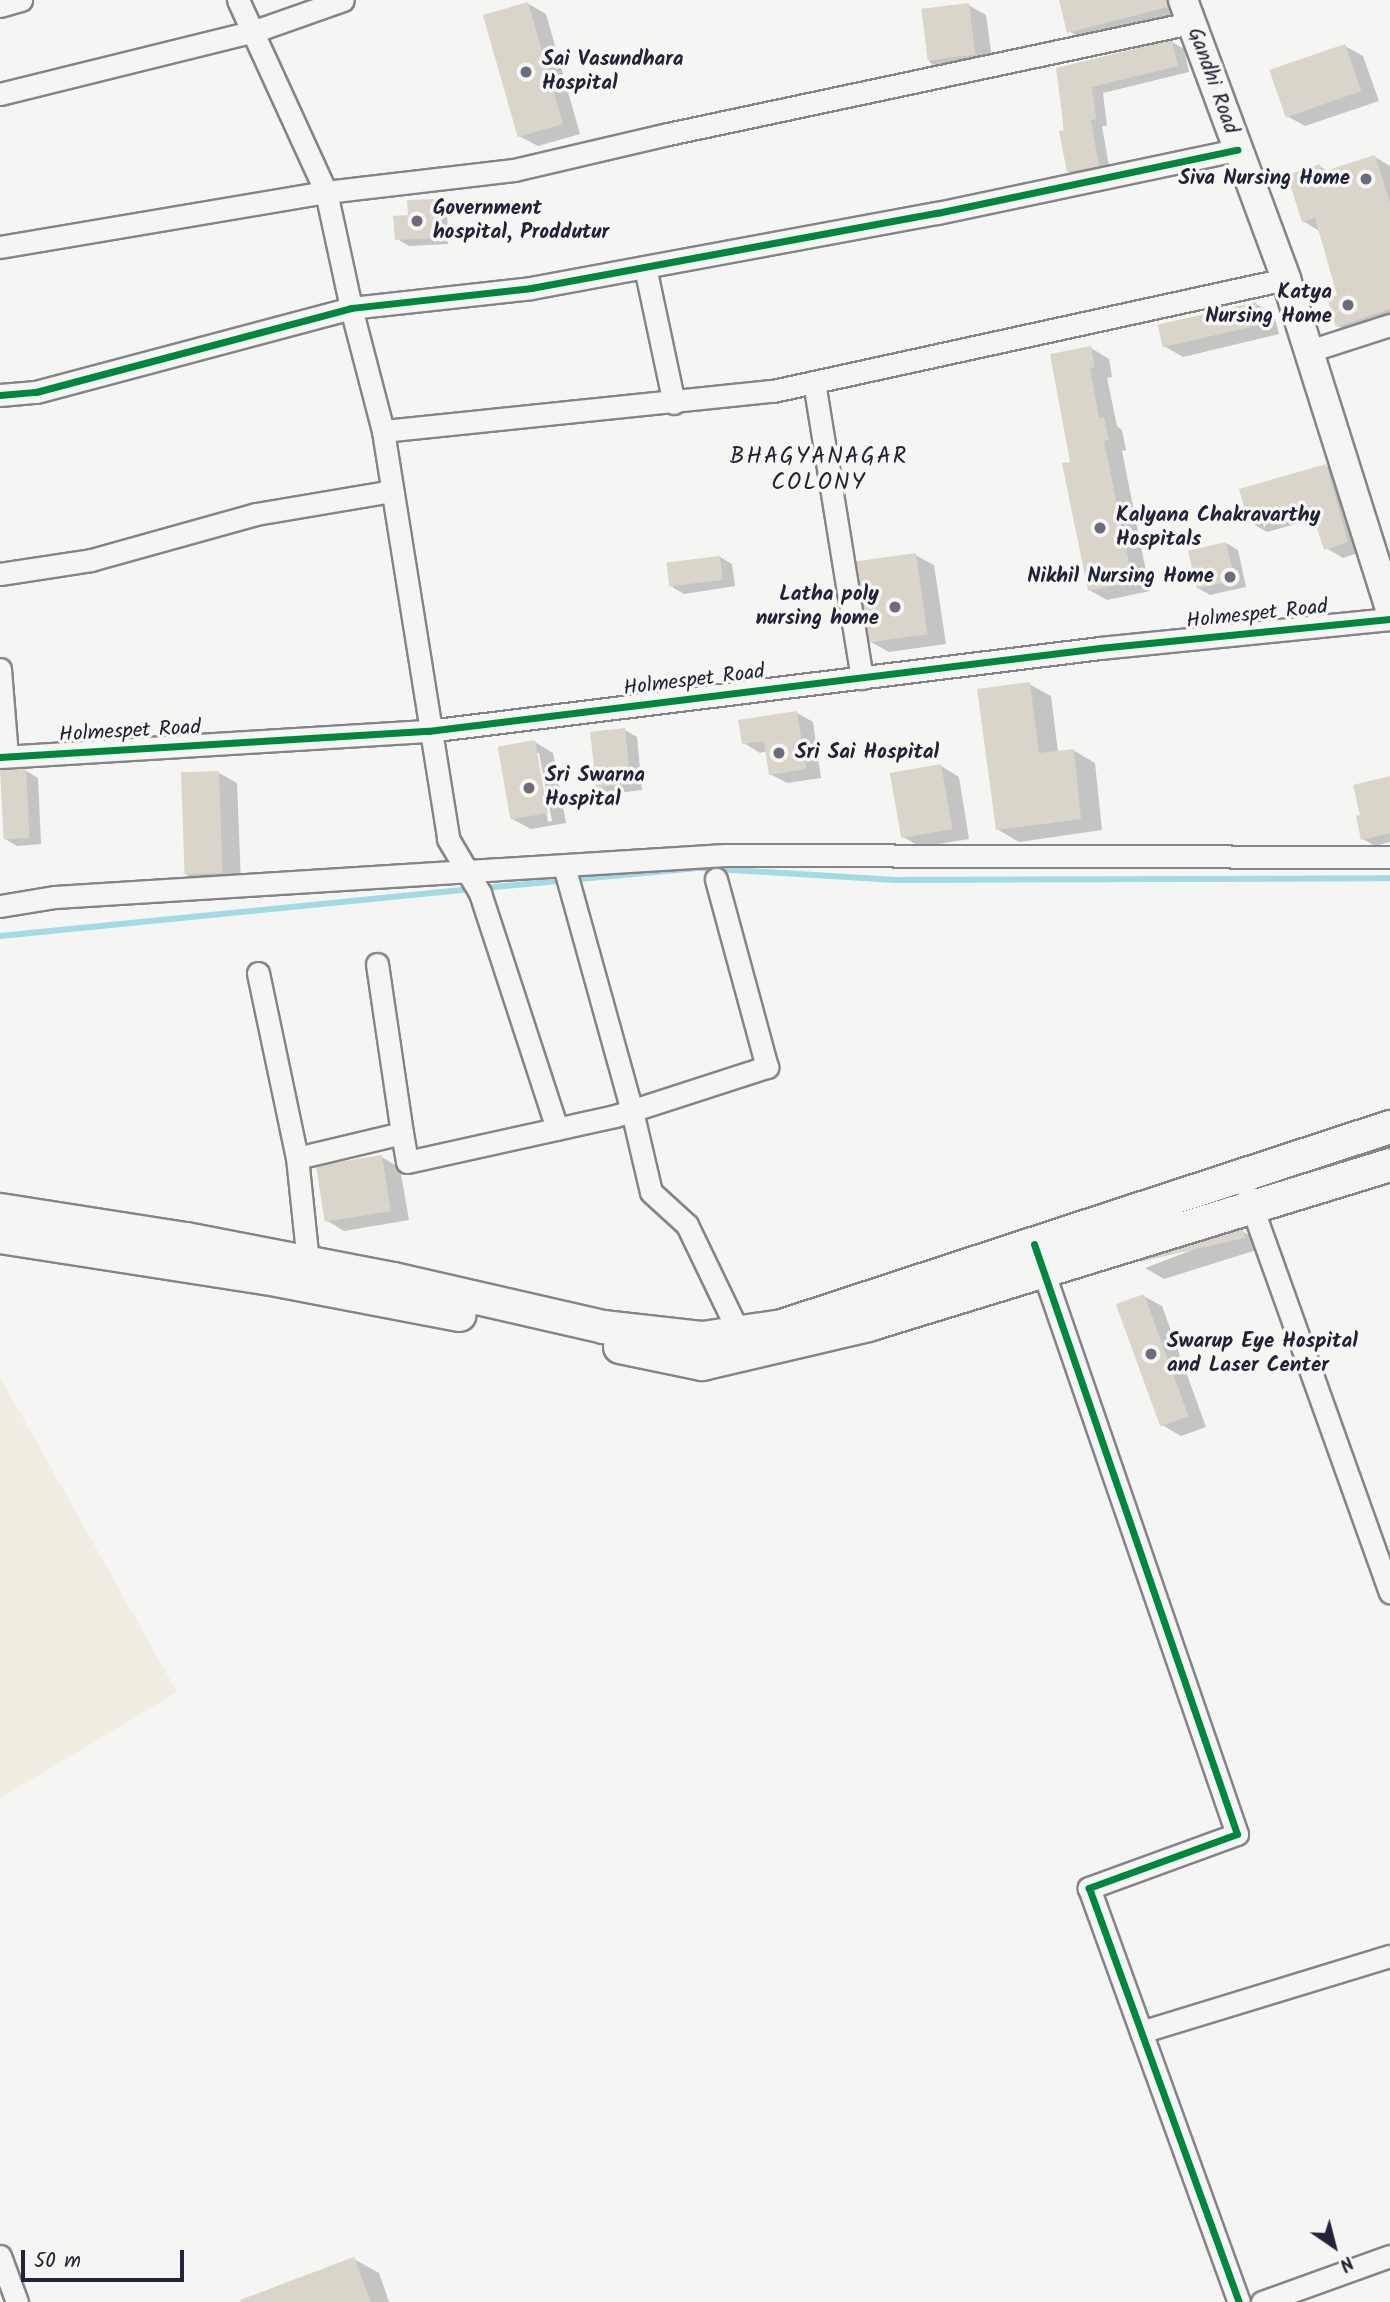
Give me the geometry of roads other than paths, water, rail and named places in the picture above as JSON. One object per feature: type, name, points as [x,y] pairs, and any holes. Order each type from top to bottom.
[{"type":"main road","name":"Gandhi Road","points":[[1186,11],[1286,279],[1390,608]]},
{"type":"main road","points":[[0,1237],[266,1278],[702,1364],[868,1325],[1240,1174],[1390,1127]]},
{"type":"main road","points":[[0,1210],[186,1238],[603,1327],[703,1338],[782,1326],[1038,1258],[1252,1208],[1390,1165]]},
{"type":"street","points":[[0,6],[21,0]]},
{"type":"street","points":[[238,0],[255,31],[326,192],[351,308],[383,431],[447,839],[480,893],[557,1129]]},
{"type":"street","points":[[0,94],[255,31],[343,0]]},
{"type":"street","points":[[0,247],[326,192],[514,170],[1186,11]]},
{"type":"street","points":[[0,395],[37,392],[351,308],[531,288],[937,214],[1237,150]]},
{"type":"street","points":[[645,267],[674,403]]},
{"type":"street","points":[[383,431],[773,391],[1286,279]]},
{"type":"street","points":[[1309,351],[1390,325]]},
{"type":"street","points":[[814,382],[862,678]]},
{"type":"street","points":[[0,574],[91,560],[256,514],[392,491]]},
{"type":"street","name":"Holmespet Road","points":[[3,757],[428,731],[1100,648],[1390,620]]},
{"type":"street","points":[[0,669],[3,757]]},
{"type":"street","points":[[0,906],[55,897],[725,855],[1390,857]]},
{"type":"street","points":[[564,866],[632,1111],[651,1192],[687,1225],[739,1332]]},
{"type":"street","points":[[377,964],[407,1162],[632,1111],[767,1067],[716,879]]},
{"type":"street","points":[[258,973],[297,1158],[308,1262]]},
{"type":"street","points":[[297,1158],[402,1133]]},
{"type":"street","points":[[1240,1174],[1390,1592]]},
{"type":"street","points":[[1038,1258],[1237,1834],[1089,1888],[1239,2302]]},
{"type":"street","points":[[1141,2032],[1390,1956]]},
{"type":"street","points":[[0,2256],[17,2302]]},
{"type":"street","points":[[1262,2302],[1390,2256]]},
{"type":"waterway","points":[[483,888],[700,868],[896,880],[1390,878]]},
{"type":"waterway","points":[[0,936],[472,889]]},
{"type":"place","name":"Sai Vasundhara Hospital","points":[[526,72]]},
{"type":"place","name":"Siva Nursing Home","points":[[1366,179]]},
{"type":"place","name":"Government hospital, Proddutur","points":[[417,221]]},
{"type":"place","name":"Katya Nursing Home","points":[[1348,305]]},
{"type":"place","name":"Kalyana Chakravarthy Hospitals","points":[[1100,528]]},
{"type":"place","name":"Nikhil Nursing Home","points":[[1230,577]]},
{"type":"place","name":"Latha poly nursing home","points":[[895,607]]},
{"type":"place","name":"Sri Sai Hospital","points":[[779,753]]},
{"type":"place","name":"Sri Swarna Hospital","points":[[529,788]]},
{"type":"place","name":"Swarup Eye Hospital and Laser Center","points":[[1151,1354]]},
{"type":"district","name":"BHAGYANAGAR COLONY","points":[[819,470]]}]
